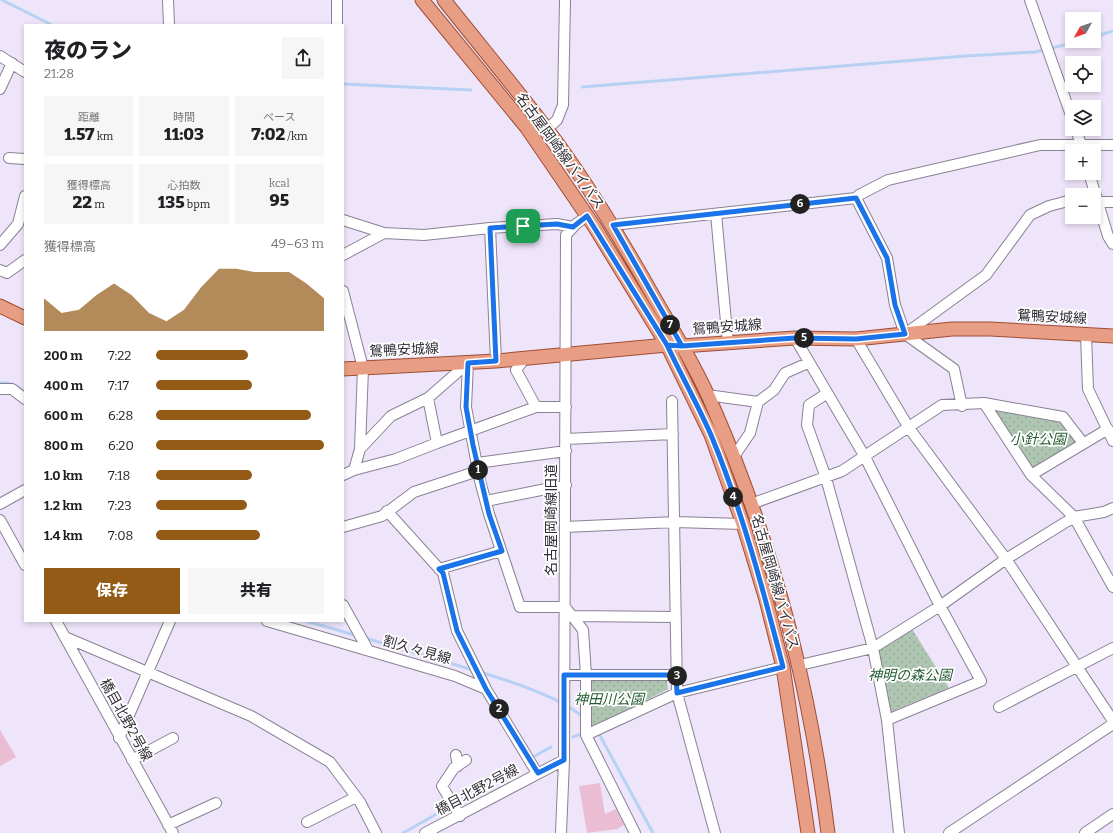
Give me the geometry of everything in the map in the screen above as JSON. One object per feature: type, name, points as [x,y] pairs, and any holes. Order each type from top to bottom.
[{"type":"main road","name":"名古屋岡崎線バイパス","points":[[422,0],[527,128],[587,216],[667,345],[710,435],[743,524],[765,596],[783,667],[808,833]]},
{"type":"main road","name":"名古屋岡崎線バイパス","points":[[444,0],[547,129],[613,225],[682,346],[707,395],[751,504],[779,585],[800,665],[810,712],[828,833]]},
{"type":"main road","points":[[0,306],[24,318]]},
{"type":"main road","name":"鴛鴨安城線","points":[[344,369],[496,361],[667,345],[682,346],[795,338],[856,339],[952,329],[990,329],[1113,336]]},
{"type":"street","points":[[168,0],[169,24]]},
{"type":"street","points":[[337,0],[338,24]]},
{"type":"street","points":[[547,129],[557,120],[563,105],[565,0]]},
{"type":"street","points":[[1030,0],[1066,100]]},
{"type":"street","points":[[0,56],[24,71]]},
{"type":"street","points":[[0,89],[12,63]]},
{"type":"street","points":[[613,225],[856,198],[888,180],[1040,145],[1065,147]]},
{"type":"street","points":[[1101,147],[1113,145]]},
{"type":"street","points":[[9,158],[24,159]]},
{"type":"street","points":[[856,198],[887,258],[895,305],[905,334],[954,369],[962,406]]},
{"type":"street","points":[[1101,198],[1113,202]]},
{"type":"street","points":[[0,245],[18,224],[24,200]]},
{"type":"street","points":[[905,334],[986,275],[1030,214],[1049,206],[1065,202]]},
{"type":"street","points":[[716,214],[728,343]]},
{"type":"street","name":"名古屋岡崎線旧道","points":[[561,833],[564,760],[564,675],[568,611],[565,527],[566,235],[573,227],[587,216]]},
{"type":"street","points":[[1101,217],[1108,236],[1113,244]]},
{"type":"street","points":[[344,220],[384,233],[424,235],[490,228],[557,224],[573,227]]},
{"type":"street","points":[[490,228],[496,361]]},
{"type":"street","points":[[344,254],[384,233]]},
{"type":"street","points":[[0,270],[7,273],[24,261]]},
{"type":"street","points":[[344,295],[363,368],[360,449],[354,470]]},
{"type":"street","points":[[1086,335],[1088,389],[1113,441]]},
{"type":"street","points":[[795,338],[826,394],[865,457],[940,606],[981,680],[887,720]]},
{"type":"street","points":[[856,339],[909,428],[1006,559],[1113,721]]},
{"type":"street","points":[[526,358],[516,370],[536,407]]},
{"type":"street","points":[[733,458],[750,434],[758,402],[774,390],[785,373],[808,362]]},
{"type":"street","points":[[360,449],[392,416],[428,398],[468,363]]},
{"type":"street","points":[[468,363],[466,407],[470,431],[486,501],[520,607],[676,617]]},
{"type":"street","points":[[0,389],[12,389],[24,398]]},
{"type":"street","points":[[826,394],[809,405],[807,426],[826,478],[873,648],[887,720],[899,833]]},
{"type":"street","points":[[707,395],[758,402]]},
{"type":"street","points":[[428,398],[437,443]]},
{"type":"street","points":[[672,401],[677,693],[714,833]]},
{"type":"street","points":[[984,403],[1031,475],[1074,517],[1113,587]]},
{"type":"street","points":[[751,504],[826,478],[865,457],[942,405],[962,406],[984,403],[1063,417],[1083,443]]},
{"type":"street","points":[[344,475],[354,470],[396,459],[536,407],[566,407]]},
{"type":"street","points":[[1031,475],[1108,429]]},
{"type":"street","points":[[566,439],[673,434]]},
{"type":"street","points":[[344,527],[382,516],[414,492],[478,467],[566,451]]},
{"type":"street","points":[[486,501],[566,485]]},
{"type":"street","points":[[0,504],[24,491]]},
{"type":"street","points":[[800,665],[873,648],[940,606],[1006,559],[1074,517],[1104,512],[1113,508]]},
{"type":"street","points":[[387,512],[443,573],[457,631],[486,689],[538,773]]},
{"type":"street","points":[[0,520],[24,563]]},
{"type":"street","points":[[565,527],[675,522],[743,524]]},
{"type":"street","points":[[439,569],[502,551]]},
{"type":"street","points":[[344,607],[368,650]]},
{"type":"street","points":[[568,611],[583,630],[586,675],[586,735],[635,833]]},
{"type":"street","name":"橋目北野2号線","points":[[57,622],[170,829]]},
{"type":"street","points":[[119,738],[170,622]]},
{"type":"street","name":"割久々見線","points":[[270,622],[455,676],[486,689]]},
{"type":"street","points":[[65,637],[251,716],[330,762],[356,797],[376,833]]},
{"type":"street","points":[[999,707],[1113,648]]},
{"type":"street","points":[[586,735],[677,693],[783,667]]},
{"type":"street","points":[[564,675],[676,675]]},
{"type":"street","points":[[949,833],[1113,724]]},
{"type":"street","points":[[132,760],[173,738]]},
{"type":"street","points":[[456,755],[462,763],[454,768],[442,786],[460,816]]},
{"type":"street","name":"橋目北野2号線","points":[[425,833],[460,816],[564,760]]},
{"type":"street","points":[[307,822],[356,797]]},
{"type":"street","points":[[170,829],[216,803]]},
{"type":"street","points":[[1085,833],[1113,814]]},
{"type":"green space","name":"小針公園","points":[[994,409],[1060,420],[1076,443],[1031,471]]},
{"type":"green space","name":"神明の森公園","points":[[912,629],[949,688],[890,712],[878,650]]},
{"type":"green space","name":"神田川公園","points":[[590,680],[667,681],[668,689],[590,729]]},
{"type":"building","points":[[0,730],[16,757],[0,766]]},
{"type":"building","points":[[600,783],[605,814],[616,809],[624,825],[617,829],[587,833],[579,786]]},
{"type":"waterway","points":[[2,0],[50,24]]},
{"type":"waterway","points":[[1101,35],[1113,31]]},
{"type":"waterway","points":[[582,87],[965,56],[1035,52],[1065,45]]},
{"type":"waterway","points":[[344,84],[471,90]]},
{"type":"waterway","points":[[0,383],[14,385],[24,392]]},
{"type":"waterway","points":[[309,622],[358,636]]},
{"type":"waterway","points":[[365,638],[473,670]]},
{"type":"waterway","points":[[480,672],[520,685],[549,697],[563,704],[584,718]]},
{"type":"waterway","points":[[598,732],[653,833]]},
{"type":"waterway","points":[[573,737],[581,734]]},
{"type":"waterway","points":[[533,757],[551,747]]},
{"type":"waterway","points":[[460,800],[515,768]]},
{"type":"waterway","points":[[403,833],[447,808]]},
{"type":"route","points":[[523,226],[490,228],[496,361],[468,363],[466,407],[480,481],[489,514],[502,551],[439,569],[443,573],[457,631],[486,689],[538,773],[564,760],[564,675],[676,675],[677,693],[783,667],[765,596],[743,524],[710,435],[667,345],[682,346],[795,338],[856,339],[905,334],[895,305],[887,258],[856,198],[613,225],[682,346],[667,345],[587,216],[573,227],[557,224],[523,226]]}]
